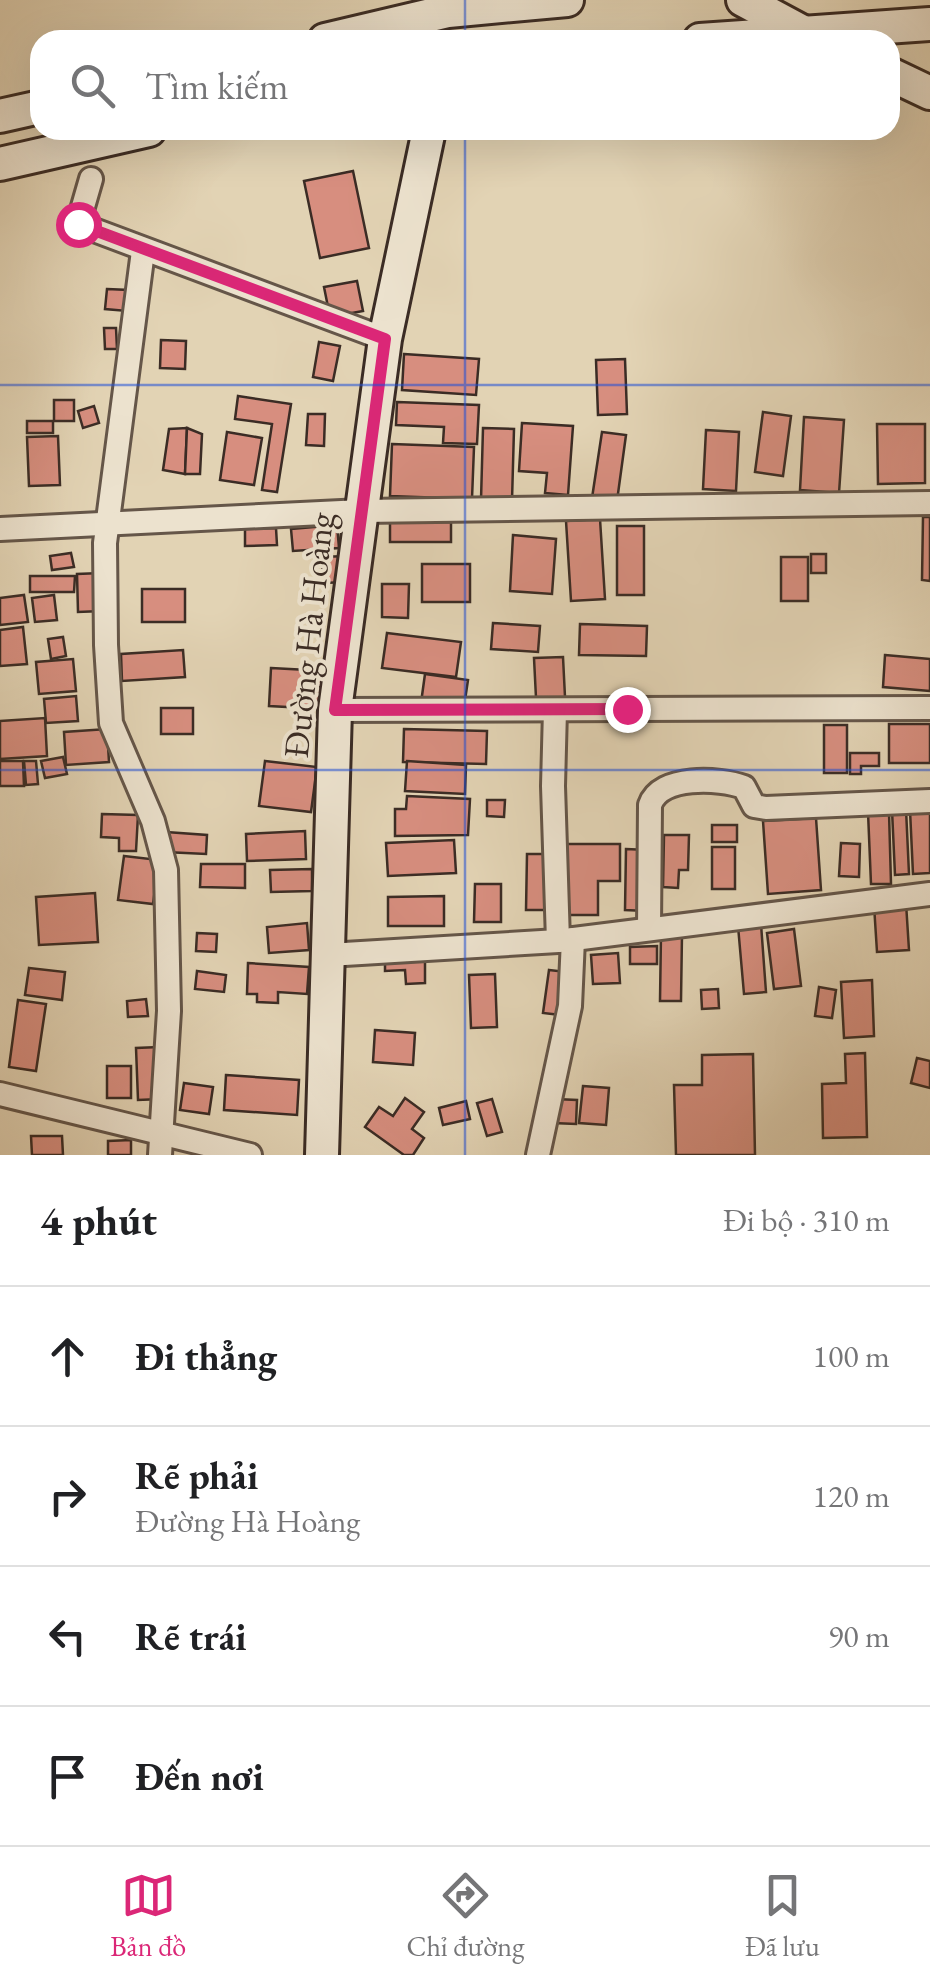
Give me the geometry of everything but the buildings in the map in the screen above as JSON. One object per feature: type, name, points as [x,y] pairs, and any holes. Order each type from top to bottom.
[{"type":"street","points":[[378,30],[568,0]]},
{"type":"street","points":[[744,0],[800,30]]},
{"type":"street","points":[[870,30],[930,24]]},
{"type":"street","points":[[900,79],[930,93]]},
{"type":"street","points":[[0,116],[30,109]]},
{"type":"street","points":[[0,164],[105,140]]},
{"type":"street","name":"Đường Hà Hoàng","points":[[322,1155],[335,710],[385,339],[427,140]]},
{"type":"street","points":[[92,179],[78,224],[144,252],[385,339]]},
{"type":"street","points":[[144,252],[107,524],[107,702],[111,724],[153,821],[166,870],[168,1011],[162,1144]]},
{"type":"street","points":[[0,529],[362,511],[930,503]]},
{"type":"street","points":[[335,710],[930,708]]},
{"type":"street","points":[[538,1155],[570,1006],[552,786],[555,710]]},
{"type":"street","points":[[649,929],[650,805],[654,792],[664,786],[728,782],[744,788],[754,806],[766,808],[930,802]]},
{"type":"street","points":[[328,955],[565,940],[930,894]]},
{"type":"street","points":[[0,1094],[162,1144],[250,1155]]},
{"type":"route","points":[[78,224],[144,252],[385,339],[335,710],[627,709]]}]
